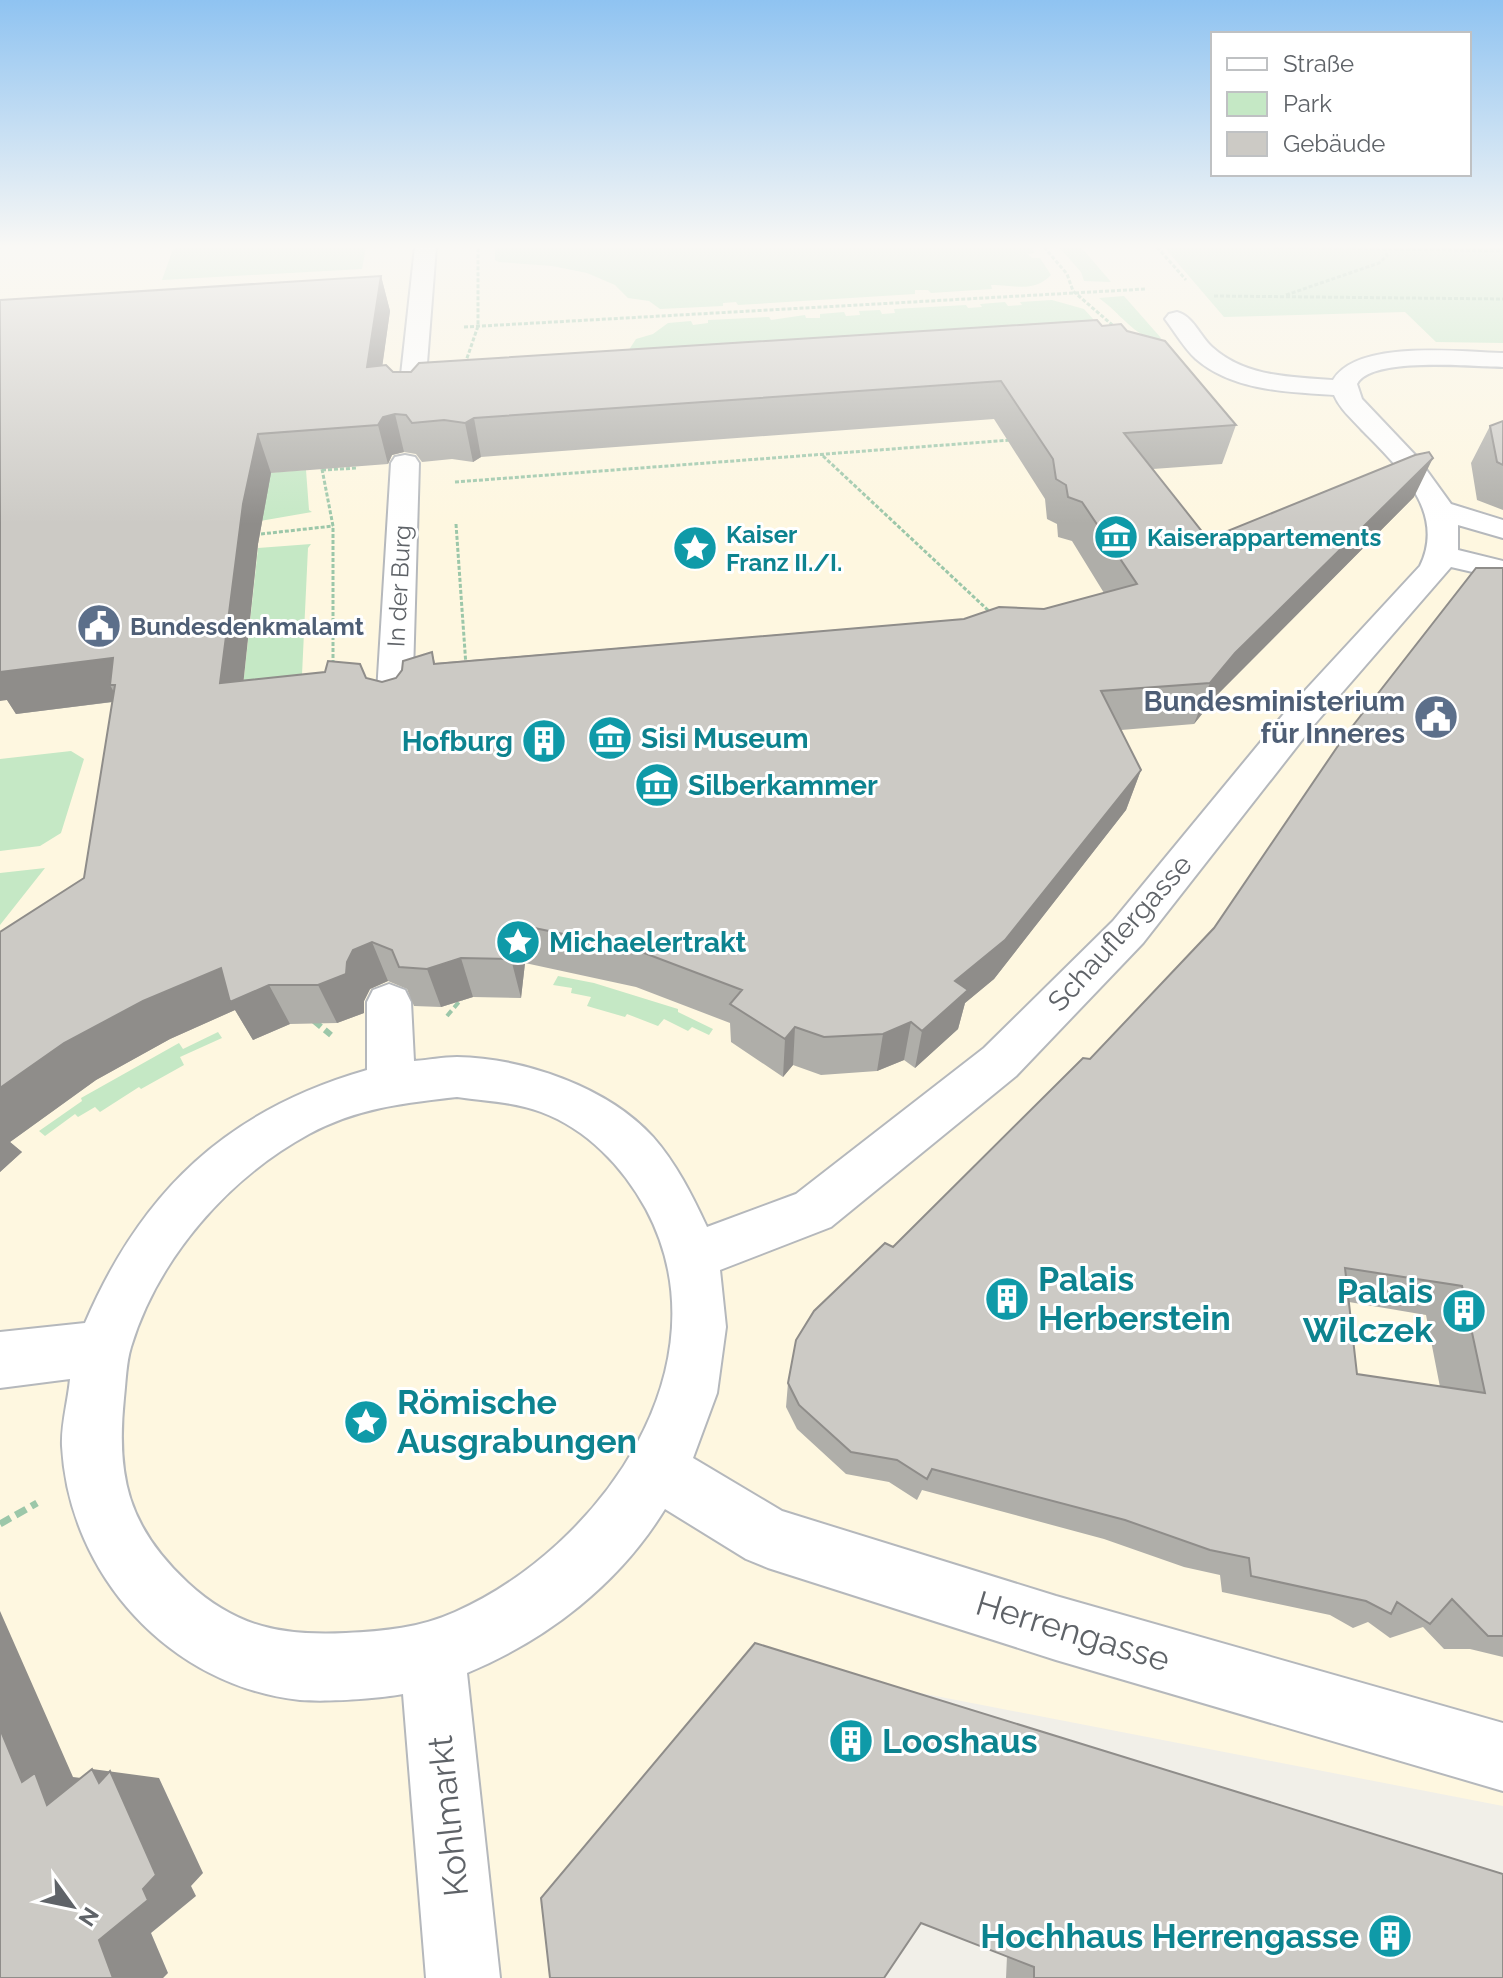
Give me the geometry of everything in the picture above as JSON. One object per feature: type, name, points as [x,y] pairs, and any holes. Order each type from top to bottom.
[{"type":"street","points":[[411,402],[418,339]]},
{"type":"street","points":[[1193,339],[1205,354],[1247,376],[1299,385],[1344,388]]},
{"type":"street","points":[[1503,360],[1377,363],[1352,372],[1345,379],[1344,388],[1350,402],[1405,480],[1439,510],[1503,529]]},
{"type":"street","name":"In der Burg","points":[[394,709],[405,463]]},
{"type":"street","points":[[1439,510],[1445,534],[1441,555],[1503,570]]},
{"type":"street","name":"Schauflergasse","points":[[693,1256],[813,1211],[1000,1062],[1128,932],[1300,718],[1434,570],[1441,555]]},
{"type":"street","points":[[389,1002],[391,1084]]},
{"type":"street","points":[[457,1077],[521,1085],[576,1105],[626,1140],[659,1179],[693,1256],[700,1321],[697,1350],[678,1428],[658,1471],[587,1561],[519,1615],[432,1653],[398,1663],[299,1667],[233,1650],[189,1628],[133,1572],[104,1515],[91,1445],[102,1348],[147,1251],[180,1208],[238,1154],[291,1120],[347,1096],[391,1084],[457,1077]]},
{"type":"street","points":[[0,1360],[102,1348]]},
{"type":"street","name":"Herrengasse","points":[[658,1471],[768,1537],[1056,1628],[1503,1757]]},
{"type":"street","name":"Kohlmarkt","points":[[432,1653],[463,1978]]},
{"type":"path","points":[[463,370],[473,339]]},
{"type":"path","points":[[452,471],[453,482],[1016,440]]},
{"type":"path","points":[[822,454],[999,621]]},
{"type":"path","points":[[322,469],[333,526],[333,682]]},
{"type":"path","points":[[455,513],[466,671]]},
{"type":"path","points":[[261,534],[333,526]]},
{"type":"shaded area","points":[[0,339],[1503,339],[1503,1806],[755,1661],[570,1978],[163,1978],[168,1973],[151,1933],[196,1896],[191,1886],[203,1873],[159,1778],[77,1788],[0,1613]]},
{"type":"green space","points":[[636,339],[1112,340],[621,362]]},
{"type":"green space","points":[[1433,339],[1503,339],[1503,343],[1436,342]]},
{"type":"green space","points":[[306,470],[309,510],[312,512],[260,521],[266,473]]},
{"type":"green space","points":[[311,544],[308,548],[300,717],[240,714],[258,548]]},
{"type":"green space","points":[[71,751],[84,759],[61,833],[40,846],[0,851],[0,759]]},
{"type":"green space","points":[[45,868],[0,925],[0,873]]},
{"type":"green space","points":[[558,976],[594,983],[678,1009],[678,1012],[713,1029],[709,1035],[692,1027],[688,1031],[664,1019],[658,1026],[627,1014],[625,1017],[587,1006],[591,997],[571,993],[572,988],[553,985]]},
{"type":"green space","points":[[218,1032],[222,1038],[180,1057],[184,1065],[141,1089],[139,1087],[100,1112],[95,1107],[78,1117],[75,1114],[45,1136],[39,1131],[82,1101],[81,1098],[179,1043],[183,1049]]},
{"type":"building","name":"Hofburg","points":[[0,339],[371,339],[367,367],[386,365],[393,372],[411,372],[419,363],[793,339],[1159,339],[1165,341],[1236,425],[1124,433],[1208,539],[1415,455],[1429,452],[1433,458],[1235,653],[1210,683],[1101,691],[1141,770],[1005,940],[955,981],[968,990],[922,1031],[911,1022],[883,1034],[824,1037],[795,1027],[785,1039],[730,1004],[742,990],[631,948],[515,924],[511,959],[461,958],[427,969],[399,967],[392,950],[372,942],[353,950],[346,974],[318,985],[269,985],[230,1002],[221,968],[143,1001],[64,1043],[0,1088],[0,932],[84,878],[115,685],[110,685],[113,658],[0,672]],"holes":[[[1001,381],[1053,459],[1056,479],[1066,485],[1068,497],[1082,502],[1137,584],[1044,609],[999,607],[964,619],[434,664],[432,652],[403,661],[402,670],[396,678],[382,682],[366,678],[360,664],[328,661],[325,672],[220,683],[243,504],[258,434],[378,425],[383,417],[395,414],[406,415],[412,423],[444,420],[465,423],[474,418]]]},
{"type":"building","points":[[1503,421],[1503,465],[1497,462],[1490,426]]},
{"type":"building","points":[[1476,568],[1503,568],[1503,1636],[1488,1636],[1452,1599],[1430,1624],[1397,1602],[1391,1614],[1366,1601],[1251,1576],[1249,1558],[1210,1550],[1125,1520],[932,1469],[927,1479],[897,1460],[851,1452],[799,1405],[788,1383],[796,1340],[814,1311],[885,1243],[893,1247],[1083,1058],[1090,1059],[1214,928],[1344,737]],"holes":[[[1345,1268],[1462,1286],[1485,1393],[1357,1374]]]},
{"type":"building","name":"Looshaus","points":[[755,1643],[1503,1874],[1503,1978],[1034,1978],[1034,1967],[921,1923],[884,1978],[550,1978],[541,1898]]},
{"type":"building","points":[[0,1729],[22,1782],[35,1773],[47,1805],[92,1769],[99,1783],[110,1771],[156,1875],[143,1889],[148,1900],[99,1940],[113,1978],[0,1978]]},
{"type":"place","name":"Kaiserappartements","points":[[1116,537]]},
{"type":"place","name":"Kaiser Franz II./I.","points":[[695,548]]},
{"type":"place","name":"Bundesdenkmalamt","points":[[99,626]]},
{"type":"place","name":"Bundesministerium für Inneres","points":[[1436,717]]},
{"type":"place","name":"Sisi Museum","points":[[610,738]]},
{"type":"place","name":"Hofburg","points":[[544,741]]},
{"type":"place","name":"Silberkammer","points":[[657,785]]},
{"type":"place","name":"Michaelertrakt","points":[[518,942]]},
{"type":"place","name":"Palais Herberstein","points":[[1007,1299]]},
{"type":"place","name":"Palais Wilczek","points":[[1464,1311]]},
{"type":"place","name":"Römische Ausgrabungen","points":[[366,1422]]},
{"type":"place","name":"Looshaus","points":[[851,1741]]},
{"type":"place","name":"Hochhaus Herrengasse","points":[[1390,1936]]}]
